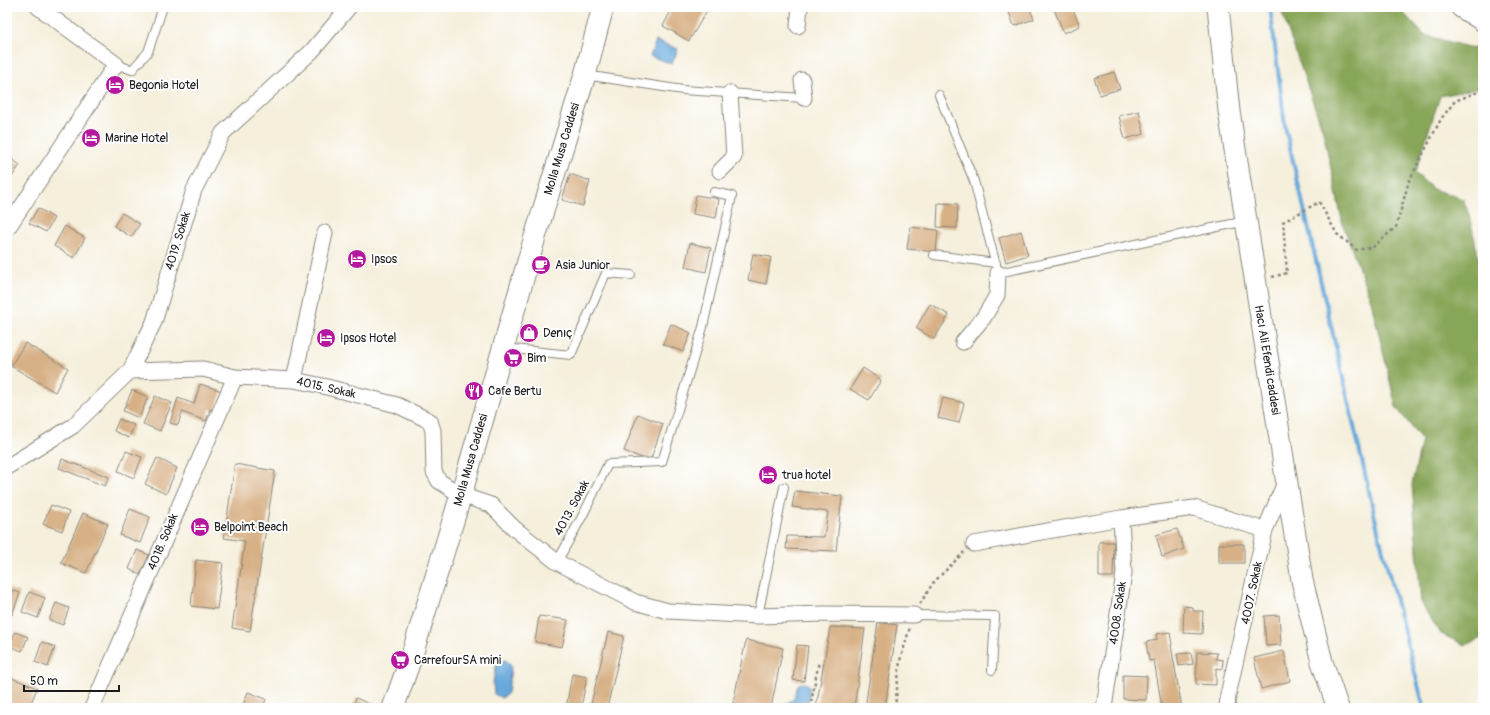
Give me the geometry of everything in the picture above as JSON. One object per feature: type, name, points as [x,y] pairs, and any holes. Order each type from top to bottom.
[{"type":"highway","points":[[1462,7],[1483,20]]},
{"type":"street","points":[[7,229],[116,64],[38,7]]},
{"type":"street","name":"4019. Sokak","points":[[7,467],[72,426],[130,371],[154,322],[194,190],[223,134],[312,51],[349,7]]},
{"type":"street","name":"Molla Musa Caddesi","points":[[411,658],[461,495],[535,237],[585,75],[603,7]]},
{"type":"street","points":[[798,26],[800,7]]},
{"type":"street","name":"Hacı Ali Efendi caddesi","points":[[1218,7],[1229,111],[1302,580],[1322,662],[1338,708]]},
{"type":"street","points":[[802,80],[804,98]]},
{"type":"street","points":[[720,171],[734,157],[730,93]]},
{"type":"street","points":[[294,380],[325,233]]},
{"type":"street","points":[[964,342],[984,317],[997,294],[997,268]]},
{"type":"street","name":"4015. Sokak","points":[[130,371],[202,369],[234,377],[294,380],[397,405],[430,421],[433,431],[434,472],[439,481],[461,495]]},
{"type":"street","name":"4018. Sokak","points":[[92,708],[234,377]]},
{"type":"street","name":"4007. Sokak","points":[[1227,708],[1228,695],[1265,530],[1286,480]]},
{"type":"street","points":[[461,495],[491,505],[516,529],[556,562],[635,602],[668,611],[758,616],[823,614],[914,615]]},
{"type":"street","points":[[974,544],[1121,518],[1194,508],[1265,530]]},
{"type":"street","name":"4008. Sokak","points":[[1104,708],[1124,573],[1121,518]]},
{"type":"street","points":[[393,708],[411,658]]},
{"type":"street","points":[[406,708],[411,658]]},
{"type":"lane","points":[[116,64],[132,70],[148,52],[163,7]]},
{"type":"lane","points":[[585,75],[684,90],[804,98]]},
{"type":"lane","points":[[939,95],[974,181],[997,268]]},
{"type":"lane","name":"4013. Sokak","points":[[556,562],[583,515],[608,464],[662,462],[703,328],[732,196],[714,192]]},
{"type":"lane","points":[[934,255],[997,268],[1246,221]]},
{"type":"lane","points":[[503,348],[571,355],[606,274],[631,275]]},
{"type":"lane","points":[[758,616],[784,487]]},
{"type":"lane","points":[[914,615],[995,616],[992,670]]},
{"type":"path","points":[[1256,282],[1287,273],[1283,222],[1319,202],[1337,234],[1357,250],[1373,247],[1396,227],[1409,181],[1441,119],[1455,101],[1483,90]]},
{"type":"path","points":[[895,708],[900,661],[914,615],[933,583],[974,544]]},
{"type":"path","points":[[810,708],[819,661]]},
{"type":"green space","points":[[1280,7],[1398,7],[1424,35],[1483,51],[1483,86],[1440,96],[1415,173],[1433,189],[1463,199],[1469,214],[1483,278],[1483,638],[1465,645],[1441,634],[1421,604],[1412,484],[1422,440],[1396,407],[1371,301],[1343,225],[1323,131]]},
{"type":"water","points":[[656,41],[678,49],[672,64],[650,56]]},
{"type":"water","points":[[506,660],[511,666],[508,693],[502,698],[494,694],[493,682],[497,662]]},
{"type":"water","points":[[804,683],[809,685],[807,708],[784,708],[785,704],[794,699],[798,684]]},
{"type":"building","points":[[673,7],[709,7],[689,41],[663,26]]},
{"type":"building","points":[[1007,7],[1029,7],[1034,19],[1014,26]]},
{"type":"building","points":[[1053,7],[1072,7],[1080,26],[1064,33]]},
{"type":"building","points":[[1114,72],[1120,89],[1100,95],[1094,78]]},
{"type":"building","points":[[1139,111],[1144,134],[1125,139],[1119,116]]},
{"type":"building","points":[[10,158],[20,165],[7,184],[7,163]]},
{"type":"building","points":[[570,174],[590,181],[583,206],[562,200]]},
{"type":"building","points":[[696,195],[719,199],[716,218],[693,214]]},
{"type":"building","points":[[938,203],[958,204],[957,228],[937,227]]},
{"type":"building","points":[[38,208],[54,218],[46,232],[29,223]]},
{"type":"building","points":[[122,213],[140,224],[131,237],[114,226]]},
{"type":"building","points":[[65,226],[85,238],[74,258],[54,246]]},
{"type":"building","points":[[910,227],[938,230],[936,252],[907,249]]},
{"type":"building","points":[[1021,231],[1028,255],[1006,262],[999,238]]},
{"type":"building","points":[[690,243],[711,248],[706,272],[685,267]]},
{"type":"building","points":[[753,254],[771,257],[766,284],[748,280]]},
{"type":"building","points":[[930,304],[949,315],[934,339],[916,328]]},
{"type":"building","points":[[671,324],[691,333],[683,352],[663,344]]},
{"type":"building","points":[[25,343],[68,368],[55,392],[11,366]]},
{"type":"building","points":[[863,368],[881,380],[869,400],[850,389]]},
{"type":"building","points":[[200,384],[222,391],[215,411],[210,409],[206,421],[182,412],[178,425],[170,423],[178,398],[194,404]]},
{"type":"building","points":[[132,390],[148,397],[139,418],[123,411]]},
{"type":"building","points":[[155,396],[172,403],[160,431],[143,424]]},
{"type":"building","points":[[943,398],[964,403],[959,423],[938,418]]},
{"type":"building","points":[[638,414],[663,424],[650,461],[624,451]]},
{"type":"building","points":[[119,419],[134,425],[129,438],[114,431]]},
{"type":"building","points":[[126,451],[142,457],[134,478],[118,471]]},
{"type":"building","points":[[157,458],[177,468],[166,494],[145,484]]},
{"type":"building","points":[[62,459],[109,477],[105,486],[59,468]]},
{"type":"building","points":[[235,464],[275,471],[250,631],[232,628],[245,541],[224,538]]},
{"type":"building","points":[[795,491],[842,496],[836,551],[786,549],[787,536],[824,537],[828,512],[792,507]]},
{"type":"building","points":[[51,505],[69,512],[62,531],[43,524]]},
{"type":"building","points":[[130,509],[150,517],[140,543],[120,535]]},
{"type":"building","points":[[83,513],[108,524],[86,573],[61,563]]},
{"type":"building","points":[[1177,529],[1184,549],[1162,557],[1156,535]]},
{"type":"building","points":[[1099,542],[1114,542],[1113,577],[1099,577]]},
{"type":"building","points":[[1219,544],[1244,544],[1244,563],[1219,563]]},
{"type":"building","points":[[137,550],[149,555],[140,575],[129,569]]},
{"type":"building","points":[[196,560],[223,563],[217,609],[191,606]]},
{"type":"building","points":[[7,588],[20,593],[12,615],[7,613]]},
{"type":"building","points":[[29,592],[45,598],[38,618],[22,612]]},
{"type":"building","points":[[56,603],[69,608],[63,625],[49,620]]},
{"type":"building","points":[[1184,606],[1193,607],[1193,611],[1203,611],[1202,634],[1183,633]]},
{"type":"building","points":[[1279,615],[1281,645],[1266,646],[1264,616]]},
{"type":"building","points":[[539,616],[568,620],[562,647],[535,642]]},
{"type":"building","points":[[878,622],[897,625],[885,708],[865,708]]},
{"type":"building","points":[[830,627],[865,629],[854,708],[816,708]]},
{"type":"building","points":[[15,632],[28,637],[22,651],[9,646]]},
{"type":"building","points":[[608,632],[624,636],[607,708],[590,708]]},
{"type":"building","points":[[1170,632],[1182,708],[1162,708],[1154,660],[1149,661],[1146,642],[1157,640],[1156,634]]},
{"type":"building","points":[[746,640],[783,648],[771,708],[732,708]]},
{"type":"building","points":[[42,642],[55,647],[48,667],[35,662]]},
{"type":"building","points":[[797,645],[808,646],[804,681],[793,680]]},
{"type":"building","points":[[1284,651],[1290,681],[1261,689],[1254,658]]},
{"type":"building","points":[[1197,652],[1217,653],[1216,659],[1223,660],[1222,669],[1216,668],[1216,685],[1196,684]]},
{"type":"building","points":[[1191,653],[1193,664],[1179,666],[1177,654]]},
{"type":"building","points":[[572,674],[587,677],[581,708],[566,708]]},
{"type":"building","points":[[1123,675],[1147,676],[1146,700],[1123,699]]},
{"type":"building","points":[[7,676],[37,688],[29,708],[14,708],[7,705]]},
{"type":"building","points":[[248,692],[266,699],[263,708],[242,708]]},
{"type":"building","points":[[356,698],[378,708],[352,708]]},
{"type":"waterway","points":[[1270,7],[1285,126],[1380,539],[1424,708]]},
{"type":"place","name":"Begonia Hotel","points":[[115,85]]},
{"type":"place","name":"Marine Hotel","points":[[91,138]]},
{"type":"place","name":"Ipsos","points":[[357,259]]},
{"type":"place","name":"Asia Junior","points":[[541,265]]},
{"type":"place","name":"Denıç","points":[[529,333]]},
{"type":"place","name":"Ipsos Hotel","points":[[326,338]]},
{"type":"place","name":"Bim","points":[[513,358]]},
{"type":"place","name":"Cafe Bertu","points":[[474,391]]},
{"type":"place","name":"trua hotel","points":[[768,475]]},
{"type":"place","name":"Belpoint Beach","points":[[200,527]]},
{"type":"place","name":"CarrefourSA mini","points":[[400,660]]}]
